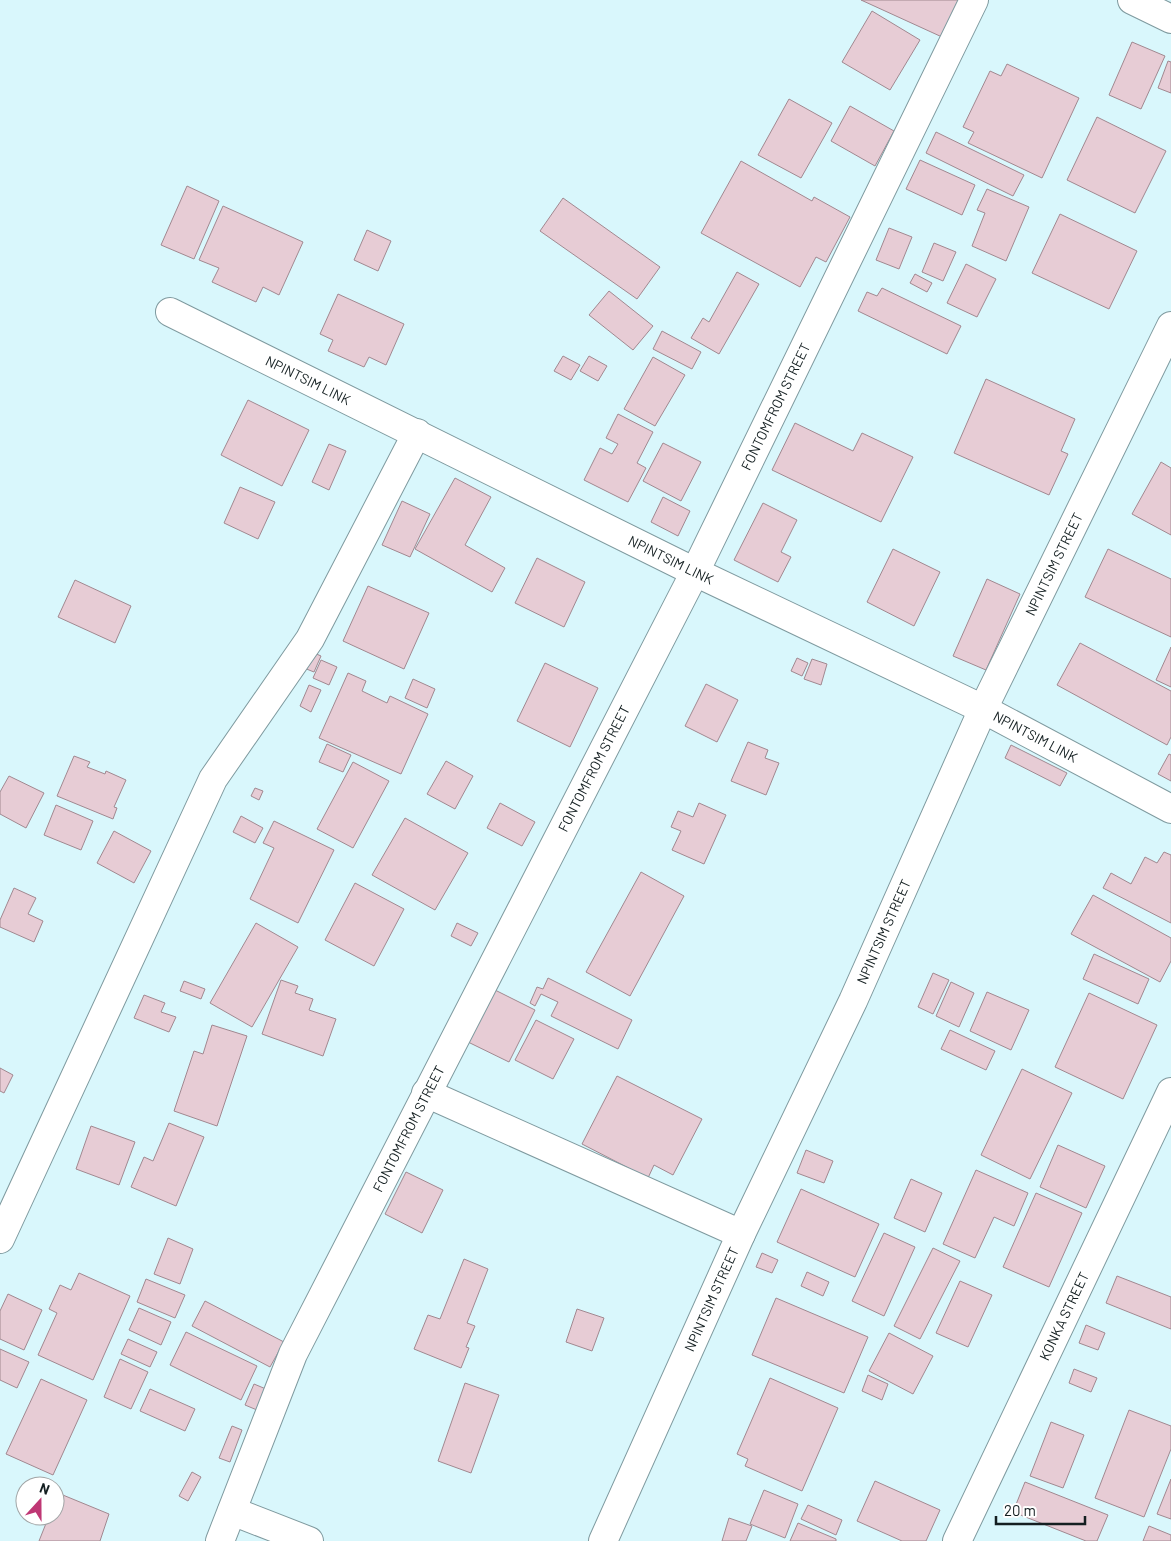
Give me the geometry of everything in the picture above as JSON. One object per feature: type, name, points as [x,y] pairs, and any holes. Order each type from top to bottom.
[{"type":"street","name":"FONTOMFROM STREET","points":[[220,1541],[293,1354],[695,572],[974,0]]},
{"type":"street","points":[[1132,0],[1171,19]]},
{"type":"street","name":"NPINTSIM LINK","points":[[170,312],[695,572],[983,709],[1171,809]]},
{"type":"street","name":"NPINTSIM STREET","points":[[603,1541],[741,1234],[853,1001],[983,709],[1171,326]]},
{"type":"street","points":[[0,1239],[213,779],[310,639],[417,433]]},
{"type":"street","name":"KONKA STREET","points":[[956,1541],[1171,1092]]},
{"type":"street","points":[[426,1093],[741,1234]]},
{"type":"street","points":[[232,1511],[309,1541]]},
{"type":"building","points":[[861,0],[959,0],[942,37]]},
{"type":"building","points":[[872,11],[920,40],[890,90],[842,62]]},
{"type":"building","points":[[1132,42],[1165,56],[1141,109],[1109,95]]},
{"type":"building","points":[[1168,61],[1171,62],[1171,93],[1158,88]]},
{"type":"building","points":[[1007,64],[1079,98],[1042,178],[968,143],[974,132],[963,127],[990,71],[1001,76]]},
{"type":"building","points":[[789,99],[832,123],[801,178],[758,155]]},
{"type":"building","points":[[850,106],[894,131],[875,166],[831,141]]},
{"type":"building","points":[[1097,117],[1166,151],[1135,213],[1067,180]]},
{"type":"building","points":[[936,132],[1024,175],[1013,196],[926,153]]},
{"type":"building","points":[[920,160],[975,185],[962,215],[906,189]]},
{"type":"building","points":[[741,161],[812,201],[814,197],[850,217],[826,262],[816,257],[800,287],[701,233]]},
{"type":"building","points":[[187,186],[219,201],[194,259],[161,245]]},
{"type":"building","points":[[987,189],[1029,207],[1006,261],[972,246],[985,213],[977,210]]},
{"type":"building","points":[[563,198],[660,267],[637,299],[540,231]]},
{"type":"building","points":[[223,206],[303,242],[279,295],[263,287],[256,302],[212,282],[219,268],[199,260]]},
{"type":"building","points":[[1060,214],[1137,251],[1109,309],[1032,273]]},
{"type":"building","points":[[889,228],[912,237],[899,269],[876,260]]},
{"type":"building","points":[[367,230],[391,241],[378,271],[354,260]]},
{"type":"building","points":[[934,243],[956,252],[943,281],[922,272]]},
{"type":"building","points":[[966,264],[996,279],[977,317],[947,303]]},
{"type":"building","points":[[737,272],[759,284],[719,354],[691,338],[703,318],[709,322]]},
{"type":"building","points":[[915,274],[932,283],[927,292],[910,283]]},
{"type":"building","points":[[882,288],[961,326],[947,354],[858,311],[867,292],[877,296]]},
{"type":"building","points":[[609,291],[653,326],[633,350],[589,315]]},
{"type":"building","points":[[338,294],[404,324],[386,365],[369,357],[364,367],[328,351],[333,340],[320,334]]},
{"type":"building","points":[[662,331],[701,352],[692,369],[653,349]]},
{"type":"building","points":[[563,356],[580,365],[571,380],[554,371]]},
{"type":"building","points":[[589,356],[607,366],[598,381],[580,371]]},
{"type":"building","points":[[653,357],[685,375],[655,426],[624,409]]},
{"type":"building","points":[[986,379],[1075,419],[1061,451],[1068,454],[1049,495],[954,453]]},
{"type":"building","points":[[248,400],[309,430],[282,486],[221,455]]},
{"type":"building","points":[[618,414],[653,432],[637,463],[646,468],[628,502],[584,480],[600,448],[612,454],[618,444],[606,438]]},
{"type":"building","points":[[795,423],[853,451],[862,433],[913,457],[881,522],[772,470]]},
{"type":"building","points":[[663,443],[701,462],[681,501],[643,481]]},
{"type":"building","points":[[329,444],[346,451],[329,490],[312,482]]},
{"type":"building","points":[[1161,462],[1171,468],[1171,535],[1132,514]]},
{"type":"building","points":[[455,478],[491,497],[465,545],[505,568],[492,592],[415,549]]},
{"type":"building","points":[[240,487],[275,502],[258,539],[224,523]]},
{"type":"building","points":[[663,497],[690,511],[678,536],[651,522]]},
{"type":"building","points":[[402,501],[430,514],[410,557],[382,545]]},
{"type":"building","points":[[763,503],[797,520],[781,552],[791,557],[778,582],[734,560]]},
{"type":"building","points":[[893,549],[940,572],[914,626],[867,602]]},
{"type":"building","points":[[1108,549],[1171,579],[1171,637],[1085,597]]},
{"type":"building","points":[[537,558],[585,582],[564,627],[515,603]]},
{"type":"building","points":[[987,579],[1020,594],[986,670],[953,656]]},
{"type":"building","points":[[75,580],[131,606],[115,643],[58,617]]},
{"type":"building","points":[[368,586],[429,613],[404,669],[343,641]]},
{"type":"building","points":[[1080,643],[1171,691],[1171,737],[1167,745],[1057,685]]},
{"type":"building","points":[[1171,647],[1171,687],[1156,680]]},
{"type":"building","points":[[312,652],[321,656],[314,672],[304,668]]},
{"type":"building","points":[[797,658],[808,663],[802,676],[791,671]]},
{"type":"building","points":[[812,659],[827,664],[821,685],[804,679]]},
{"type":"building","points":[[321,660],[337,667],[329,685],[313,678]]},
{"type":"building","points":[[545,663],[598,688],[570,747],[517,721]]},
{"type":"building","points":[[348,673],[366,681],[362,691],[387,703],[390,696],[428,714],[401,774],[319,738]]},
{"type":"building","points":[[413,679],[435,689],[427,708],[405,698]]},
{"type":"building","points":[[706,684],[738,700],[717,742],[685,726]]},
{"type":"building","points":[[309,685],[321,690],[311,712],[300,706]]},
{"type":"building","points":[[748,742],[768,750],[765,758],[779,763],[766,795],[731,781]]},
{"type":"building","points":[[327,744],[351,755],[343,772],[319,762]]},
{"type":"building","points":[[1011,745],[1067,773],[1060,786],[1005,758]]},
{"type":"building","points":[[1169,754],[1171,755],[1171,781],[1158,774]]},
{"type":"building","points":[[74,756],[90,762],[87,767],[105,774],[106,771],[126,780],[114,807],[117,808],[113,819],[57,796]]},
{"type":"building","points":[[446,761],[473,776],[455,809],[427,794]]},
{"type":"building","points":[[353,762],[389,781],[353,848],[317,829]]},
{"type":"building","points":[[9,776],[44,793],[26,828],[0,814],[0,792]]},
{"type":"building","points":[[255,788],[263,791],[259,800],[251,796]]},
{"type":"building","points":[[500,803],[535,822],[522,846],[487,828]]},
{"type":"building","points":[[699,803],[726,815],[704,864],[672,850],[681,831],[671,827],[678,811],[693,817]]},
{"type":"building","points":[[56,805],[93,821],[81,850],[44,835]]},
{"type":"building","points":[[241,816],[263,828],[255,843],[233,832]]},
{"type":"building","points":[[405,818],[468,853],[435,910],[372,875]]},
{"type":"building","points":[[274,821],[334,850],[298,923],[250,899],[274,848],[263,843]]},
{"type":"building","points":[[114,831],[151,851],[134,883],[97,863]]},
{"type":"building","points":[[1164,852],[1171,855],[1171,923],[1103,888],[1111,873],[1131,884],[1145,857],[1157,863]]},
{"type":"building","points":[[641,872],[684,896],[630,996],[586,972]]},
{"type":"building","points":[[355,883],[404,909],[374,966],[325,940]]},
{"type":"building","points":[[14,888],[36,898],[28,914],[43,921],[34,942],[0,927],[0,920]]},
{"type":"building","points":[[1093,895],[1171,938],[1171,961],[1160,982],[1071,934]]},
{"type":"building","points":[[256,923],[298,947],[252,1027],[210,1003]]},
{"type":"building","points":[[457,923],[478,933],[471,946],[451,936]]},
{"type":"building","points":[[1094,954],[1149,979],[1138,1004],[1083,979]]},
{"type":"building","points":[[933,973],[949,980],[933,1014],[918,1007]]},
{"type":"building","points":[[548,978],[632,1020],[618,1049],[551,1016],[558,1002],[541,994],[535,1006],[530,1003],[537,987],[543,989]]},
{"type":"building","points":[[281,980],[298,986],[295,993],[313,999],[309,1010],[336,1019],[323,1056],[262,1034]]},
{"type":"building","points":[[184,981],[205,989],[201,999],[180,991]]},
{"type":"building","points":[[951,982],[974,993],[959,1027],[936,1016]]},
{"type":"building","points":[[495,990],[535,1010],[509,1062],[468,1042]]},
{"type":"building","points":[[987,992],[1029,1010],[1011,1050],[970,1031]]},
{"type":"building","points":[[1089,993],[1157,1025],[1123,1099],[1055,1067]]},
{"type":"building","points":[[144,995],[165,1003],[161,1012],[176,1017],[169,1032],[134,1018]]},
{"type":"building","points":[[536,1020],[574,1039],[553,1079],[515,1060]]},
{"type":"building","points":[[212,1025],[247,1036],[217,1126],[174,1111],[194,1051],[203,1054]]},
{"type":"building","points":[[950,1030],[995,1051],[986,1070],[941,1049]]},
{"type":"building","points":[[0,1068],[13,1075],[4,1093],[0,1091]]},
{"type":"building","points":[[1022,1069],[1072,1093],[1030,1179],[981,1155]]},
{"type":"building","points":[[617,1076],[702,1119],[673,1175],[654,1165],[648,1178],[582,1144]]},
{"type":"building","points":[[169,1123],[204,1137],[176,1206],[131,1187],[144,1157],[153,1161]]},
{"type":"building","points":[[91,1126],[135,1142],[119,1185],[76,1169]]},
{"type":"building","points":[[1058,1145],[1105,1166],[1086,1208],[1040,1187]]},
{"type":"building","points":[[806,1150],[833,1161],[824,1183],[797,1173]]},
{"type":"building","points":[[976,1170],[1028,1193],[1014,1226],[994,1217],[975,1258],[943,1244]]},
{"type":"building","points":[[406,1172],[443,1190],[422,1233],[385,1214]]},
{"type":"building","points":[[911,1179],[942,1193],[925,1232],[894,1218]]},
{"type":"building","points":[[801,1189],[879,1224],[855,1277],[777,1242]]},
{"type":"building","points":[[1036,1193],[1082,1213],[1049,1287],[1003,1267]]},
{"type":"building","points":[[884,1233],[915,1247],[884,1316],[852,1301]]},
{"type":"building","points":[[168,1238],[193,1249],[180,1284],[154,1274]]},
{"type":"building","points":[[933,1248],[960,1261],[920,1339],[894,1326]]},
{"type":"building","points":[[762,1253],[778,1260],[772,1273],[756,1267]]},
{"type":"building","points":[[464,1259],[488,1269],[467,1323],[475,1326],[466,1347],[469,1348],[461,1368],[414,1349],[428,1315],[440,1319]]},
{"type":"building","points":[[807,1272],[829,1282],[823,1296],[801,1286]]},
{"type":"building","points":[[79,1273],[130,1296],[93,1380],[38,1355],[57,1313],[49,1309],[60,1285],[71,1290]]},
{"type":"building","points":[[1117,1276],[1171,1297],[1171,1329],[1106,1303]]},
{"type":"building","points":[[146,1279],[185,1295],[175,1318],[137,1302]]},
{"type":"building","points":[[960,1281],[992,1295],[968,1347],[936,1333]]},
{"type":"building","points":[[8,1294],[42,1310],[24,1350],[0,1339],[0,1311]]},
{"type":"building","points":[[776,1298],[868,1337],[844,1393],[752,1355]]},
{"type":"building","points":[[205,1301],[284,1342],[270,1367],[192,1326]]},
{"type":"building","points":[[139,1308],[171,1322],[161,1345],[129,1330]]},
{"type":"building","points":[[577,1309],[604,1318],[592,1351],[566,1342]]},
{"type":"building","points":[[1086,1325],[1105,1333],[1098,1350],[1079,1343]]},
{"type":"building","points":[[186,1332],[257,1366],[241,1400],[170,1365]]},
{"type":"building","points":[[889,1333],[933,1356],[913,1394],[869,1371]]},
{"type":"building","points":[[128,1339],[157,1352],[150,1367],[121,1354]]},
{"type":"building","points":[[0,1349],[29,1362],[17,1388],[0,1380]]},
{"type":"building","points":[[120,1359],[148,1372],[131,1409],[104,1397]]},
{"type":"building","points":[[1074,1369],[1097,1378],[1091,1392],[1069,1383]]},
{"type":"building","points":[[868,1375],[888,1384],[882,1400],[862,1391]]},
{"type":"building","points":[[770,1378],[838,1408],[802,1491],[745,1466],[748,1459],[737,1454]]},
{"type":"building","points":[[41,1379],[87,1400],[53,1475],[6,1454]]},
{"type":"building","points":[[465,1383],[499,1395],[471,1473],[438,1461]]},
{"type":"building","points":[[254,1384],[266,1389],[257,1410],[245,1405]]},
{"type":"building","points":[[150,1389],[195,1409],[185,1431],[140,1411]]},
{"type":"building","points":[[1129,1410],[1171,1426],[1171,1449],[1144,1517],[1095,1498]]},
{"type":"building","points":[[1051,1422],[1084,1435],[1063,1488],[1030,1476]]},
{"type":"building","points":[[232,1426],[242,1430],[230,1462],[219,1458]]},
{"type":"building","points":[[192,1472],[201,1477],[188,1501],[179,1496]]},
{"type":"building","points":[[1171,1479],[1171,1519],[1157,1514]]},
{"type":"building","points":[[875,1481],[940,1510],[926,1541],[902,1541],[857,1521]]},
{"type":"building","points":[[1025,1482],[1108,1515],[1097,1541],[1086,1541],[1013,1512]]},
{"type":"building","points":[[764,1490],[798,1504],[785,1538],[750,1524]]},
{"type":"building","points":[[65,1496],[109,1514],[100,1541],[39,1541],[45,1526],[65,1526]]},
{"type":"building","points":[[808,1505],[842,1520],[836,1535],[801,1519]]},
{"type":"building","points":[[729,1518],[752,1526],[746,1541],[722,1541]]},
{"type":"building","points":[[798,1523],[836,1539],[836,1541],[790,1541]]},
{"type":"building","points":[[1149,1526],[1171,1535],[1171,1541],[1143,1541]]}]
